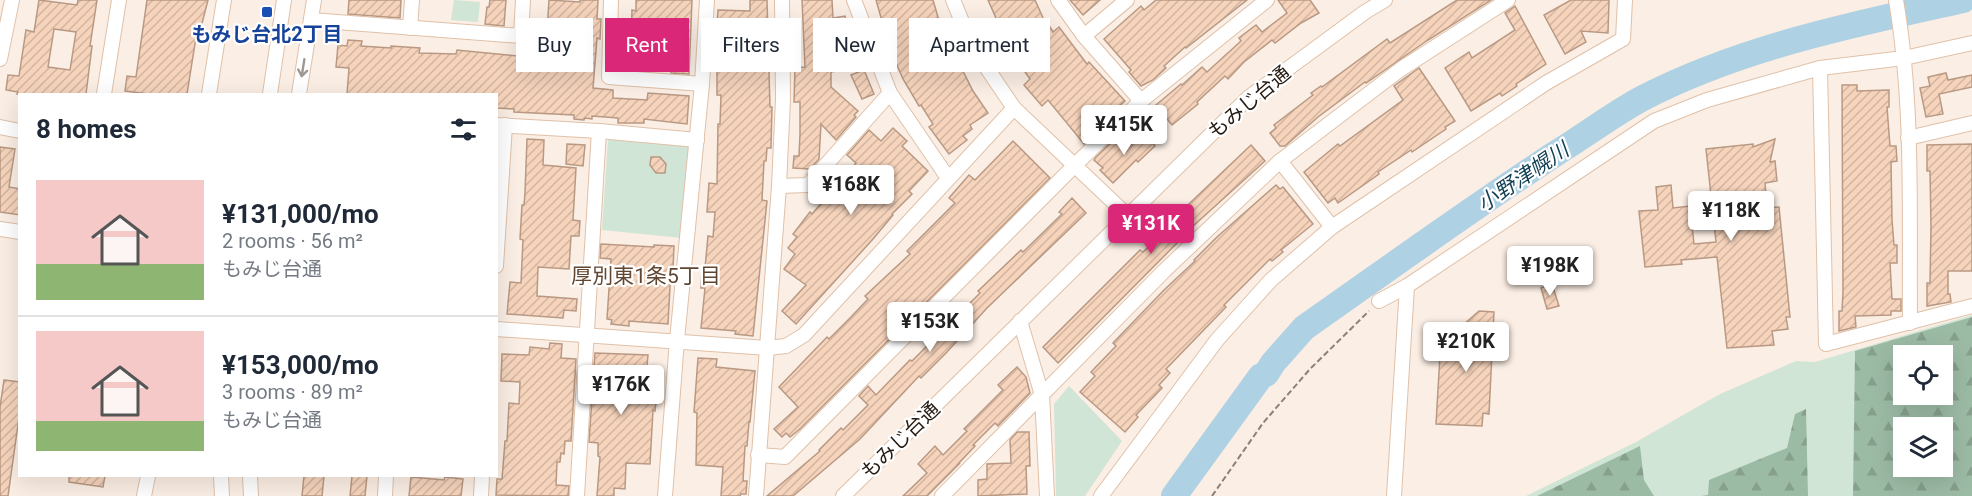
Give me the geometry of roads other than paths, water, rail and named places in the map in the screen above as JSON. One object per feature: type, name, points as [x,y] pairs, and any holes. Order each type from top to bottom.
[{"type":"street","points":[[0,59],[12,0]]},
{"type":"street","points":[[105,93],[119,0]]},
{"type":"street","points":[[209,93],[224,0]]},
{"type":"street","points":[[270,93],[284,0]]},
{"type":"street","points":[[299,93],[314,0]]},
{"type":"street","points":[[410,27],[412,0]]},
{"type":"street","points":[[311,20],[522,36],[523,0]]},
{"type":"street","points":[[611,0],[609,77],[702,84]]},
{"type":"street","points":[[665,496],[677,340],[702,84],[707,0]]},
{"type":"street","points":[[756,496],[779,186],[783,99],[782,0]]},
{"type":"street","points":[[854,0],[890,93],[948,178]]},
{"type":"street","points":[[954,0],[972,46],[1014,108],[1128,215]]},
{"type":"street","points":[[1058,0],[1084,36],[1141,101]]},
{"type":"street","points":[[1084,36],[1127,0]]},
{"type":"street","points":[[758,455],[785,457],[1141,101],[1267,0]]},
{"type":"street","name":"もみじ台通","points":[[843,496],[1248,98],[1365,12],[1385,0]]},
{"type":"street","points":[[948,493],[1164,271],[1280,161],[1401,69],[1508,0]]},
{"type":"street","points":[[1101,496],[1217,340],[1271,280],[1332,227],[1546,83],[1623,39],[1625,0]]},
{"type":"street","points":[[1896,0],[1903,40],[1908,138],[1910,323]]},
{"type":"street","points":[[1379,302],[1407,286],[1654,121],[1707,100],[1820,68],[1904,58],[1972,43]]},
{"type":"street","points":[[1820,68],[1826,344],[1972,306]]},
{"type":"street","points":[[779,186],[808,185],[890,93]]},
{"type":"street","points":[[498,329],[766,348],[786,346],[804,335],[1014,108]]},
{"type":"street","points":[[1908,138],[1972,123]]},
{"type":"street","points":[[498,210],[501,125],[697,140]]},
{"type":"street","points":[[0,127],[18,131]]},
{"type":"street","points":[[576,496],[599,131]]},
{"type":"street","points":[[1280,161],[1332,227]]},
{"type":"street","points":[[0,232],[18,232]]},
{"type":"street","points":[[1394,496],[1407,286]]},
{"type":"street","points":[[1020,321],[1042,395],[1047,496]]},
{"type":"street","points":[[144,496],[148,477]]},
{"type":"street","points":[[221,477],[222,496]]},
{"type":"street","points":[[250,477],[251,496]]},
{"type":"street","points":[[385,496],[386,477]]},
{"type":"street","points":[[481,496],[482,477]]},
{"type":"waterway","name":"小野津幌川","points":[[1174,496],[1261,376],[1266,374],[1304,328],[1494,195],[1621,111],[1681,80],[1759,51],[1840,28],[1963,0]]},
{"type":"place","name":"もみじ台北2丁目","points":[[267,12]]},
{"type":"district","name":"厚別東1条5丁目","points":[[646,276]]}]
